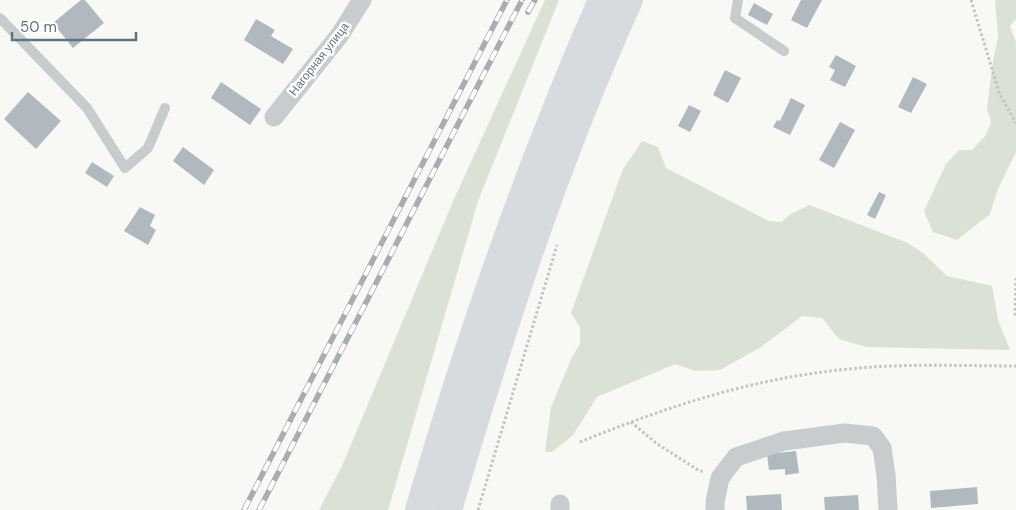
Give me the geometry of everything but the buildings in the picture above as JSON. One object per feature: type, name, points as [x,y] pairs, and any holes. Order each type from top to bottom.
[{"type":"highway","points":[[419,510],[440,437],[530,173],[602,0]]},
{"type":"highway","points":[[448,510],[512,304],[546,206],[570,140],[629,0]]},
{"type":"street","name":"Нагорная улица","points":[[274,117],[339,36],[362,0]]},
{"type":"street","points":[[715,506],[720,478],[736,457],[784,441],[845,433],[872,436],[882,448],[888,510]]},
{"type":"lane","points":[[738,0],[735,18],[784,51]]},
{"type":"lane","points":[[0,18],[87,108],[125,168],[148,148],[165,108]]},
{"type":"path","points":[[971,0],[1000,95],[1016,123]]},
{"type":"path","points":[[478,510],[559,237]]},
{"type":"path","points":[[1016,278],[1016,318]]},
{"type":"path","points":[[580,442],[683,403],[754,383],[849,368],[908,365],[1016,366]]},
{"type":"path","points":[[631,422],[656,443],[698,470],[720,478]]},
{"type":"shaded area","points":[[545,0],[559,0],[478,201],[388,510],[319,510],[342,466],[454,199]]},
{"type":"shaded area","points":[[995,0],[1016,0],[1016,19],[1010,26],[1016,42],[1016,152],[997,191],[990,214],[957,240],[933,232],[924,211],[946,164],[959,150],[972,150],[986,135],[991,122],[987,109],[998,37]]},
{"type":"shaded area","points":[[642,141],[658,147],[666,168],[769,221],[781,222],[791,214],[809,205],[908,243],[923,253],[947,276],[992,286],[998,320],[1010,350],[866,347],[839,339],[822,318],[802,316],[761,347],[720,370],[696,371],[675,364],[597,397],[573,435],[552,452],[545,452],[551,407],[572,357],[580,344],[580,327],[571,313],[623,169]]},
{"type":"railway","points":[[244,510],[507,0]]},
{"type":"railway","points":[[259,510],[522,0]]},
{"type":"railway","points":[[528,12],[535,0]]}]
